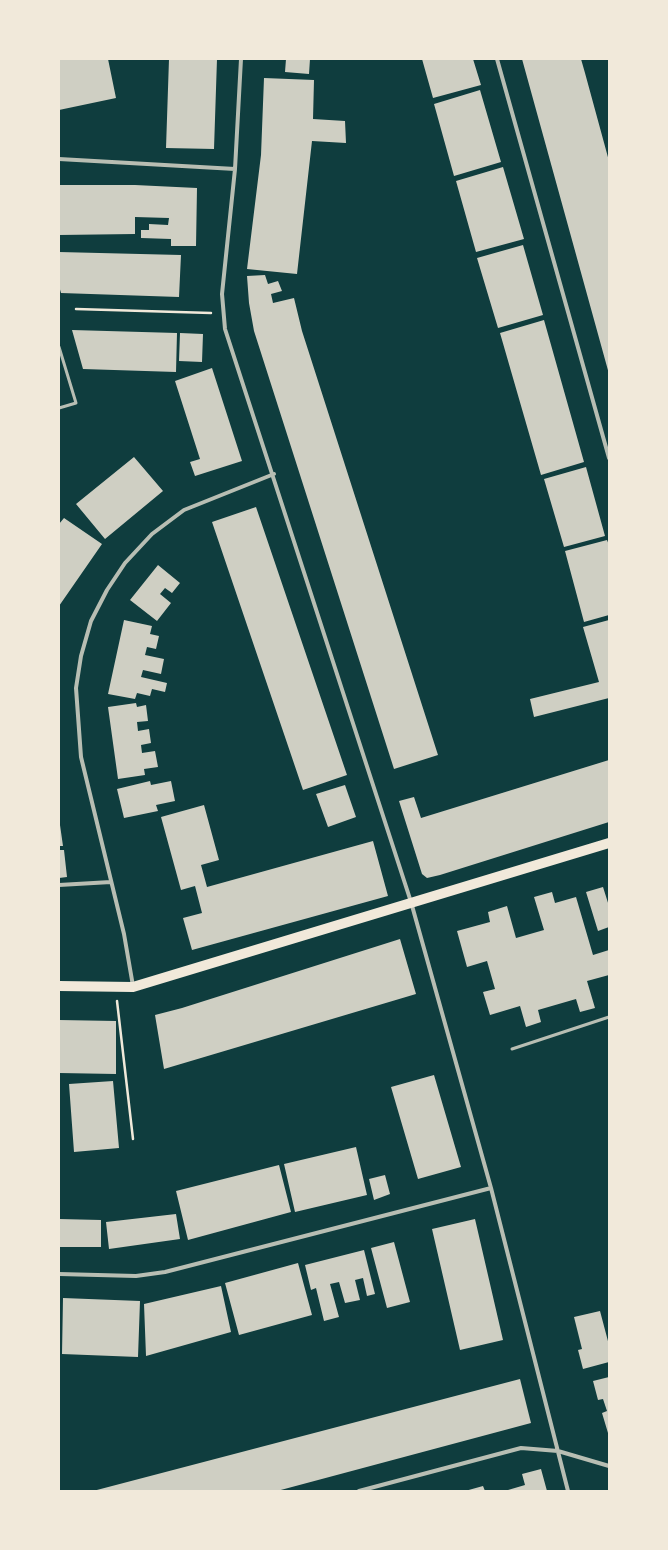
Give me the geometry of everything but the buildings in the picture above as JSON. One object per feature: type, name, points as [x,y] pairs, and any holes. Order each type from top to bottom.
[{"type":"main road","points":[[59,986],[116,988],[133,987],[609,843]]},
{"type":"street","points":[[241,59],[235,169],[222,294],[225,329],[274,474],[411,902],[491,1188],[568,1491]]},
{"type":"street","points":[[497,59],[609,458]]},
{"type":"street","points":[[59,159],[235,169]]},
{"type":"street","points":[[133,987],[124,934],[81,757],[76,688],[80,656],[91,621],[107,590],[125,563],[152,534],[184,510],[274,474]]},
{"type":"street","points":[[59,885],[111,882]]},
{"type":"street","points":[[59,1274],[136,1276],[165,1272],[491,1188]]},
{"type":"street","points":[[359,1491],[521,1448],[558,1451],[609,1466]]},
{"type":"lane","points":[[59,348],[76,403],[59,408]]},
{"type":"lane","points":[[512,1049],[609,1017]]},
{"type":"path","points":[[76,309],[223,313]]},
{"type":"path","points":[[116,988],[133,1139]]}]
